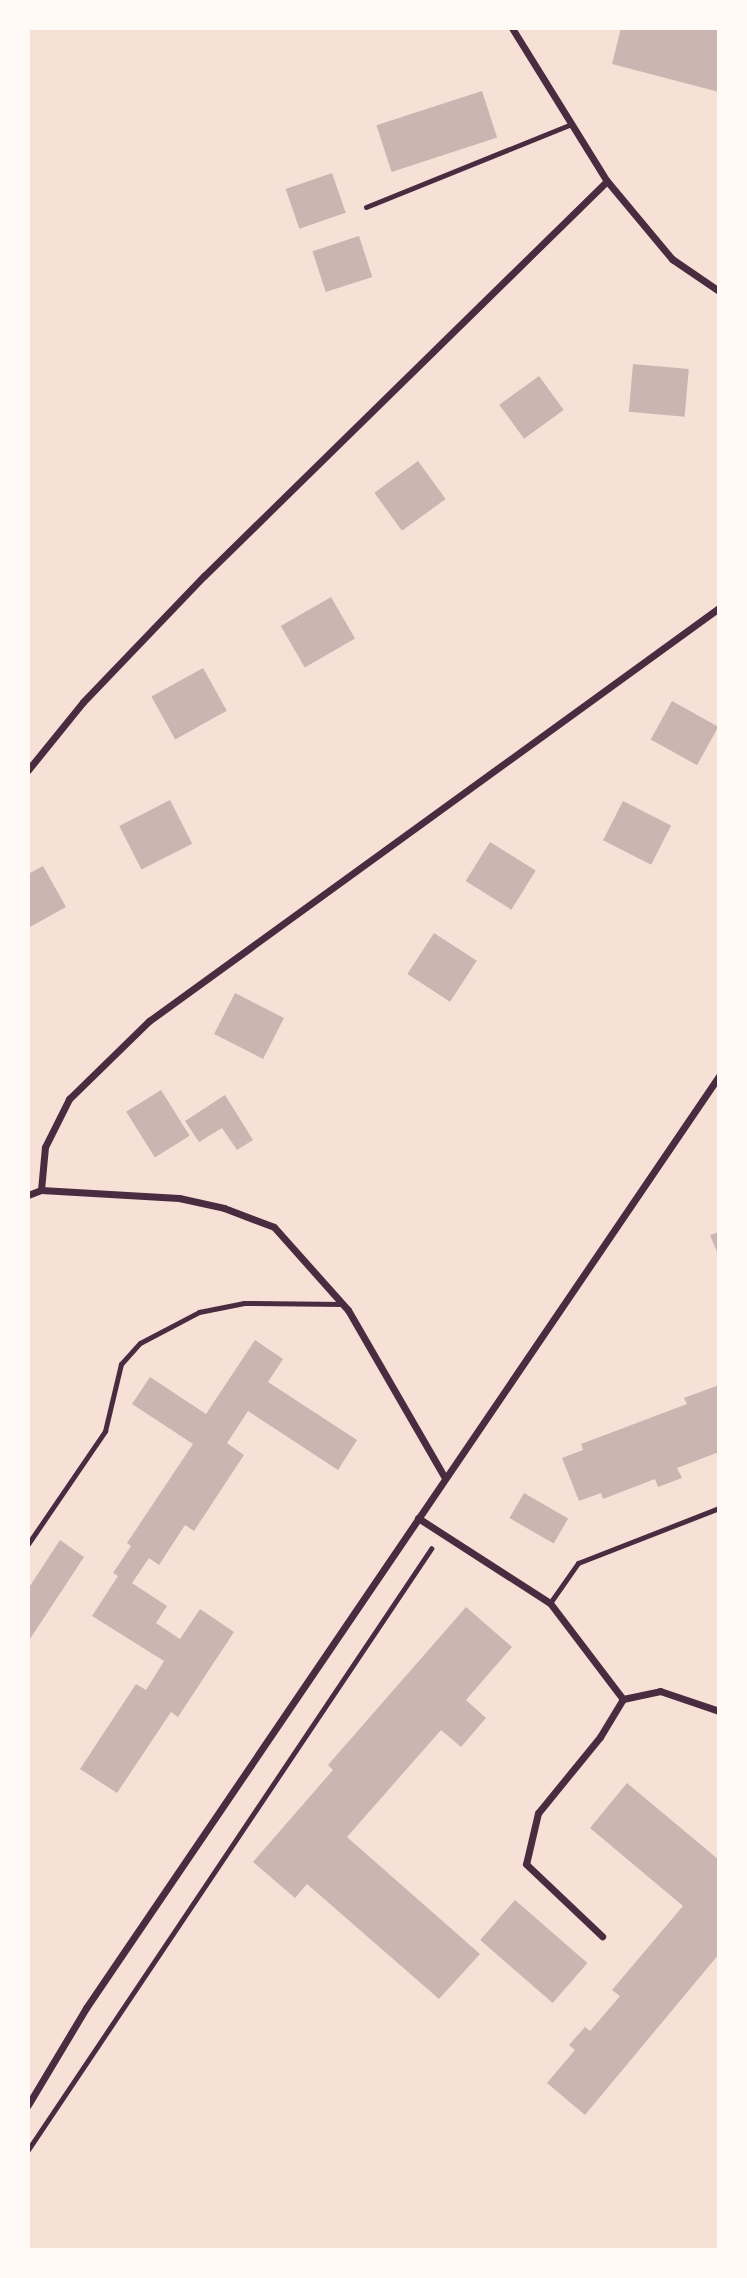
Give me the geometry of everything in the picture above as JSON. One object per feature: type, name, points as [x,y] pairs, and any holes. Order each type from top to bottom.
[{"type":"street","points":[[512,28],[569,125],[607,181],[672,259],[719,291]]},
{"type":"street","points":[[28,770],[83,702],[204,576],[607,181]]},
{"type":"street","points":[[41,1190],[45,1147],[69,1099],[149,1021],[719,608]]},
{"type":"street","points":[[28,2105],[86,2008],[444,1476],[719,1076]]},
{"type":"street","points":[[28,1195],[41,1190],[179,1198],[224,1208],[274,1227],[343,1304],[444,1476]]},
{"type":"street","points":[[418,1518],[550,1603],[623,1699]]},
{"type":"street","points":[[602,1937],[526,1864],[538,1813],[600,1737],[623,1699],[660,1692],[719,1711]]},
{"type":"lane","points":[[366,207],[569,125]]},
{"type":"lane","points":[[28,1544],[105,1431],[121,1364],[140,1343],[200,1312],[244,1303],[343,1304]]},
{"type":"lane","points":[[550,1603],[578,1563],[719,1508]]},
{"type":"path","points":[[28,2150],[220,1869],[441,1533]]},
{"type":"building","points":[[621,28],[719,28],[719,92],[612,64]]},
{"type":"building","points":[[482,91],[497,138],[392,172],[376,125]]},
{"type":"building","points":[[332,173],[346,213],[299,229],[286,189]]},
{"type":"building","points":[[359,236],[372,277],[326,292],[312,251]]},
{"type":"building","points":[[633,364],[689,369],[685,417],[629,412]]},
{"type":"building","points":[[539,376],[564,410],[524,439],[499,405]]},
{"type":"building","points":[[418,461],[446,499],[402,531],[374,493]]},
{"type":"building","points":[[331,597],[355,639],[305,668],[281,626]]},
{"type":"building","points":[[203,668],[227,711],[175,739],[151,697]]},
{"type":"building","points":[[672,701],[718,727],[697,765],[651,739]]},
{"type":"building","points":[[170,800],[192,844],[141,870],[119,826]]},
{"type":"building","points":[[623,801],[671,826],[651,865],[603,840]]},
{"type":"building","points":[[490,842],[536,871],[511,910],[466,881]]},
{"type":"building","points":[[43,866],[66,907],[28,928],[28,874]]},
{"type":"building","points":[[434,933],[477,961],[450,1002],[407,974]]},
{"type":"building","points":[[235,993],[284,1018],[263,1059],[214,1034]]},
{"type":"building","points":[[161,1090],[190,1136],[155,1158],[126,1112]]},
{"type":"building","points":[[225,1095],[253,1140],[237,1150],[222,1128],[199,1142],[185,1121]]},
{"type":"building","points":[[719,1232],[719,1257],[710,1235]]},
{"type":"building","points":[[255,1340],[283,1359],[268,1382],[357,1440],[338,1470],[248,1411],[227,1443],[244,1455],[194,1531],[185,1525],[159,1565],[149,1558],[132,1583],[167,1606],[156,1623],[180,1639],[200,1609],[234,1632],[178,1717],[171,1712],[117,1793],[80,1769],[136,1684],[146,1690],[164,1661],[92,1616],[118,1576],[113,1573],[131,1546],[127,1543],[193,1444],[132,1404],[150,1377],[206,1414]]},
{"type":"building","points":[[719,1385],[719,1452],[677,1468],[682,1478],[658,1487],[655,1479],[603,1499],[601,1493],[579,1501],[562,1458],[583,1450],[581,1444],[687,1404],[684,1398]]},
{"type":"building","points":[[524,1493],[568,1518],[554,1544],[510,1518]]},
{"type":"building","points":[[60,1540],[84,1557],[28,1642],[28,1589]]},
{"type":"building","points":[[466,1607],[512,1647],[466,1700],[486,1718],[461,1747],[441,1730],[347,1837],[480,1954],[439,1999],[307,1884],[295,1898],[253,1862],[333,1770],[328,1765]]},
{"type":"building","points":[[627,1783],[719,1860],[719,1954],[585,2115],[547,2083],[575,2050],[569,2045],[585,2027],[590,2031],[620,1996],[612,1990],[683,1906],[590,1828]]},
{"type":"building","points":[[515,1900],[587,1963],[553,2003],[480,1940]]}]
